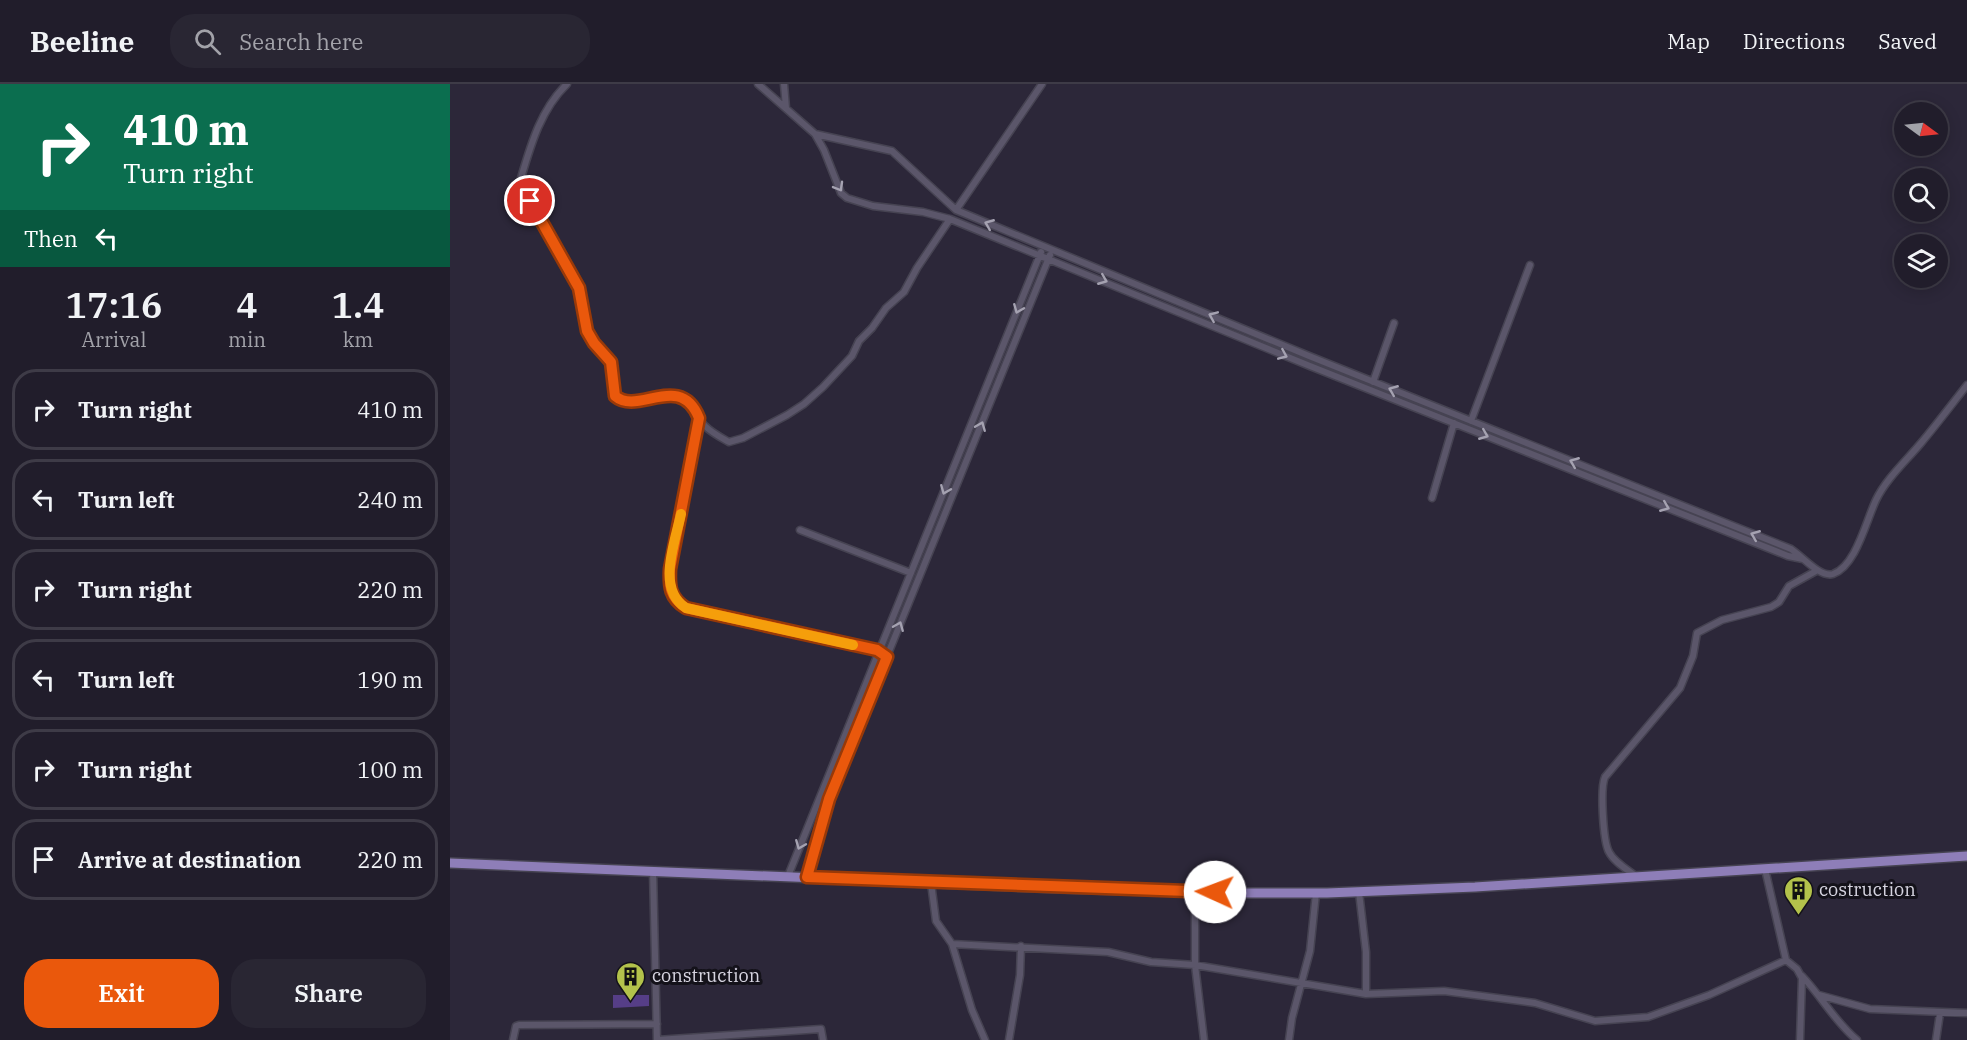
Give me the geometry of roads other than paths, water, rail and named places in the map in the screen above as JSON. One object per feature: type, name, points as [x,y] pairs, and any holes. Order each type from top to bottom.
[{"type":"main road","points":[[450,863],[931,883],[1195,892],[1316,893],[1637,877],[1967,856]]},
{"type":"street","points":[[567,84],[551,100],[537,129],[521,185],[579,288],[587,331],[594,343],[611,362],[615,396],[623,401],[632,402],[666,395],[676,396],[691,405],[699,418],[714,434],[729,441],[735,442],[804,405],[852,356],[861,337],[872,328],[886,308],[904,292],[917,267],[950,219]]},
{"type":"street","points":[[758,84],[815,134],[841,193],[847,198],[873,206],[924,212],[950,219],[1788,556],[1807,560]]},
{"type":"street","points":[[784,84],[786,108]]},
{"type":"street","points":[[956,210],[1042,84]]},
{"type":"street","points":[[815,134],[892,151],[956,210],[1373,382],[1791,549],[1807,560],[1816,571],[1828,575],[1834,574],[1845,566],[1858,544],[1882,489],[1967,385]]},
{"type":"street","points":[[788,876],[877,650],[911,573],[1043,246]]},
{"type":"street","points":[[807,877],[829,799],[1053,250]]},
{"type":"street","points":[[1471,421],[1530,265]]},
{"type":"street","points":[[1373,382],[1394,323]]},
{"type":"street","points":[[699,418],[670,569],[669,588],[675,601],[686,608],[877,650],[887,657]]},
{"type":"street","points":[[1432,498],[1454,423]]},
{"type":"street","points":[[800,530],[911,573]]},
{"type":"street","points":[[1637,877],[1611,855],[1607,846],[1602,790],[1605,777],[1680,688],[1693,657],[1697,633],[1722,620],[1771,607],[1779,602],[1789,586],[1816,571]]},
{"type":"street","points":[[1765,869],[1786,960],[1819,995],[1840,1026],[1857,1040]]},
{"type":"street","points":[[653,871],[657,1040],[821,1029],[823,1040]]},
{"type":"street","points":[[931,883],[936,921],[952,944],[972,1010],[985,1040]]},
{"type":"street","points":[[1195,892],[1195,965],[1204,1040]]},
{"type":"street","points":[[1359,892],[1366,952],[1366,994]]},
{"type":"street","points":[[1289,1040],[1292,1018],[1310,951],[1316,893]]},
{"type":"street","points":[[952,944],[1108,952],[1150,962],[1195,965],[1366,994],[1444,992],[1534,1003],[1595,1021],[1648,1017],[1708,995],[1786,960]]},
{"type":"street","points":[[1009,1040],[1020,975],[1021,946]]},
{"type":"street","points":[[1800,974],[1803,981],[1800,1040]]},
{"type":"street","points":[[1819,995],[1870,1009],[1967,1013]]},
{"type":"street","points":[[1936,1040],[1940,1013]]},
{"type":"street","points":[[513,1040],[516,1026],[657,1024]]},
{"type":"place","name":"costruction","points":[[1798,916]]},
{"type":"place","name":"construction","points":[[631,1002]]}]
